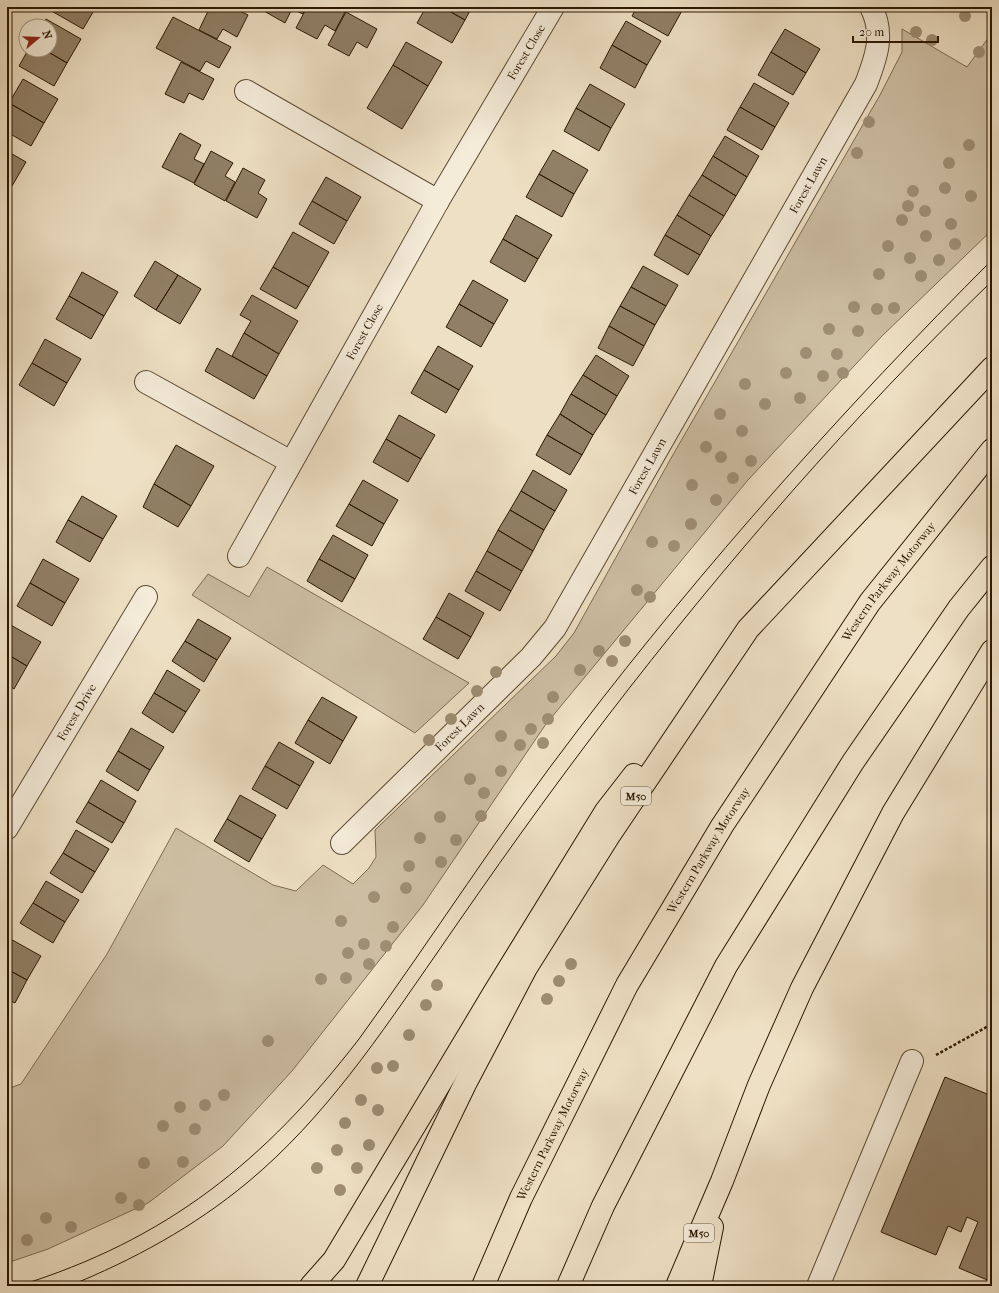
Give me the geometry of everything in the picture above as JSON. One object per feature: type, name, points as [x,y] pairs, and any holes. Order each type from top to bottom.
[{"type":"highway","name":"M50","points":[[311,1286],[334,1260],[494,993],[606,811],[748,629],[992,368]]},
{"type":"highway","name":"Western Parkway Motorway","points":[[483,1286],[521,1198],[627,985],[722,826],[870,602],[992,450]]},
{"type":"highway","points":[[568,1286],[603,1206],[726,966],[853,762],[959,608],[992,567]]},
{"type":"highway","name":"M50","points":[[367,1286],[465,1084],[526,968],[610,834],[748,629]]},
{"type":"highway","name":"M50","points":[[677,1286],[722,1181],[759,1085],[802,988],[893,814],[992,651]]},
{"type":"highway","name":"M50","points":[[700,1286],[722,1181]]},
{"type":"street","name":"Forest Close","points":[[239,556],[438,201],[554,7]]},
{"type":"street","name":"Forest Lawn","points":[[342,843],[531,657],[555,628],[866,84],[877,54],[880,37],[871,7]]},
{"type":"street","points":[[246,91],[438,201]]},
{"type":"street","points":[[146,382],[291,462]]},
{"type":"street","name":"Forest Drive","points":[[7,828],[146,597]]},
{"type":"street","points":[[818,1286],[912,1061]]},
{"type":"path","points":[[912,1061],[930,1068],[935,1056],[992,1024]]},
{"type":"shaded area","points":[[902,29],[967,67],[992,33],[992,230],[882,336],[748,480],[546,724],[423,905],[292,1071],[223,1146],[148,1203],[48,1249],[7,1263],[7,1089],[21,1084],[107,954],[176,828],[273,885],[296,891],[323,865],[353,884],[369,868],[376,857],[375,830],[556,656],[574,633],[670,460],[880,95],[902,52]]},
{"type":"shaded area","points":[[267,567],[469,683],[415,733],[192,595],[208,574],[249,597]]},
{"type":"building","points":[[50,7],[96,7],[83,29],[48,9]]},
{"type":"building","points":[[210,7],[232,7],[248,15],[237,37],[223,29],[217,39],[199,30]]},
{"type":"building","points":[[266,7],[307,7],[303,14],[292,9],[285,23],[264,11]]},
{"type":"building","points":[[307,7],[336,7],[345,12],[335,31],[325,25],[317,39],[296,28]]},
{"type":"building","points":[[426,7],[442,7],[465,20],[452,43],[417,23]]},
{"type":"building","points":[[442,7],[472,7],[465,20]]},
{"type":"building","points":[[637,7],[684,7],[668,36],[632,16]]},
{"type":"building","points":[[346,12],[377,29],[367,48],[357,42],[349,56],[328,45]]},
{"type":"building","points":[[173,17],[231,47],[219,68],[206,61],[200,71],[156,48]]},
{"type":"building","points":[[626,21],[661,41],[647,65],[612,45]]},
{"type":"building","points":[[58,26],[81,39],[67,63],[58,58]]},
{"type":"building","points":[[785,29],[820,49],[806,73],[771,52]]},
{"type":"building","points":[[406,42],[442,62],[428,86],[393,65]]},
{"type":"building","points":[[612,45],[647,65],[635,88],[600,68]]},
{"type":"building","points":[[771,52],[806,73],[793,95],[758,75]]},
{"type":"building","points":[[24,58],[58,58],[67,63],[54,86],[19,66]]},
{"type":"building","points":[[181,62],[214,79],[203,100],[189,93],[184,103],[165,94]]},
{"type":"building","points":[[393,65],[428,86],[402,129],[367,108]]},
{"type":"building","points":[[23,79],[58,99],[44,123],[9,103]]},
{"type":"building","points":[[754,83],[789,103],[775,127],[740,107]]},
{"type":"building","points":[[590,84],[625,104],[611,128],[576,108]]},
{"type":"building","points":[[9,103],[44,123],[31,146],[7,132],[7,107]]},
{"type":"building","points":[[740,107],[775,127],[762,150],[727,130]]},
{"type":"building","points":[[576,108],[611,128],[599,151],[564,131]]},
{"type":"building","points":[[180,133],[201,145],[194,159],[204,164],[194,183],[162,167]]},
{"type":"building","points":[[725,136],[759,156],[747,177],[713,156]]},
{"type":"building","points":[[553,150],[588,170],[574,194],[539,174]]},
{"type":"building","points":[[7,151],[26,162],[12,186],[7,183]]},
{"type":"building","points":[[211,151],[233,163],[225,176],[235,182],[225,201],[194,184]]},
{"type":"building","points":[[713,156],[747,177],[736,196],[702,175]]},
{"type":"building","points":[[243,168],[265,180],[258,193],[267,199],[257,218],[226,201]]},
{"type":"building","points":[[539,174],[574,194],[562,217],[526,197]]},
{"type":"building","points":[[702,175],[736,196],[724,216],[689,195]]},
{"type":"building","points":[[326,177],[361,197],[347,221],[312,201]]},
{"type":"building","points":[[689,195],[724,216],[711,236],[677,215]]},
{"type":"building","points":[[312,201],[347,221],[334,244],[299,224]]},
{"type":"building","points":[[516,215],[552,235],[538,259],[503,239]]},
{"type":"building","points":[[677,215],[711,236],[700,255],[665,235]]},
{"type":"building","points":[[293,232],[329,252],[309,287],[273,267]]},
{"type":"building","points":[[665,235],[700,255],[688,275],[654,255]]},
{"type":"building","points":[[503,239],[538,259],[525,282],[490,262]]},
{"type":"building","points":[[155,261],[178,275],[156,310],[134,296]]},
{"type":"building","points":[[643,266],[678,285],[666,306],[631,287]]},
{"type":"building","points":[[273,267],[309,287],[296,309],[260,289]]},
{"type":"building","points":[[82,272],[118,292],[104,316],[69,296]]},
{"type":"building","points":[[178,275],[201,289],[180,324],[156,310]]},
{"type":"building","points":[[473,280],[508,300],[494,324],[459,304]]},
{"type":"building","points":[[631,287],[666,306],[655,325],[620,306]]},
{"type":"building","points":[[252,295],[298,321],[279,354],[244,333],[251,321],[240,315]]},
{"type":"building","points":[[69,296],[104,316],[91,339],[56,319]]},
{"type":"building","points":[[459,304],[494,324],[481,347],[446,327]]},
{"type":"building","points":[[620,306],[655,325],[644,346],[609,326]]},
{"type":"building","points":[[609,326],[644,346],[633,366],[598,348]]},
{"type":"building","points":[[244,333],[279,354],[267,376],[232,356]]},
{"type":"building","points":[[45,339],[81,359],[67,383],[32,363]]},
{"type":"building","points":[[438,346],[473,366],[459,390],[424,370]]},
{"type":"building","points":[[217,348],[267,376],[254,399],[205,371]]},
{"type":"building","points":[[596,355],[629,376],[617,396],[583,375]]},
{"type":"building","points":[[32,363],[67,383],[54,406],[19,385]]},
{"type":"building","points":[[424,370],[459,390],[446,413],[411,393]]},
{"type":"building","points":[[583,375],[617,396],[606,415],[571,394]]},
{"type":"building","points":[[571,394],[606,415],[593,435],[560,414]]},
{"type":"building","points":[[560,414],[593,435],[582,455],[547,435]]},
{"type":"building","points":[[399,415],[435,435],[421,459],[386,439]]},
{"type":"building","points":[[547,435],[582,455],[570,475],[536,455]]},
{"type":"building","points":[[386,439],[421,459],[408,482],[373,462]]},
{"type":"building","points":[[176,445],[214,466],[191,506],[154,484]]},
{"type":"building","points":[[533,470],[567,490],[555,511],[521,491]]},
{"type":"building","points":[[363,480],[398,500],[384,524],[349,504]]},
{"type":"building","points":[[154,484],[191,506],[178,527],[143,507]]},
{"type":"building","points":[[521,491],[555,511],[544,530],[510,510]]},
{"type":"building","points":[[82,496],[117,516],[103,539],[68,520]]},
{"type":"building","points":[[349,504],[384,524],[372,546],[336,526]]},
{"type":"building","points":[[510,510],[544,530],[533,551],[498,530]]},
{"type":"building","points":[[68,520],[103,539],[90,562],[56,542]]},
{"type":"building","points":[[498,530],[533,551],[522,571],[487,551]]},
{"type":"building","points":[[333,535],[368,555],[355,579],[319,559]]},
{"type":"building","points":[[487,551],[522,571],[511,591],[476,571]]},
{"type":"building","points":[[43,559],[79,579],[65,603],[30,583]]},
{"type":"building","points":[[319,559],[355,579],[342,602],[307,581]]},
{"type":"building","points":[[476,571],[511,591],[500,611],[465,591]]},
{"type":"building","points":[[30,583],[65,603],[52,626],[17,606]]},
{"type":"building","points":[[449,593],[484,613],[471,637],[436,617]]},
{"type":"building","points":[[436,617],[471,637],[458,659],[423,639]]},
{"type":"building","points":[[198,619],[231,638],[217,660],[185,641]]},
{"type":"building","points":[[7,623],[41,642],[27,666],[7,654]]},
{"type":"building","points":[[185,641],[217,660],[204,682],[172,661]]},
{"type":"building","points":[[7,654],[27,666],[14,689],[7,684]]},
{"type":"building","points":[[167,670],[200,690],[186,712],[154,693]]},
{"type":"building","points":[[154,693],[186,712],[173,733],[142,713]]},
{"type":"building","points":[[322,697],[357,717],[343,741],[308,720]]},
{"type":"building","points":[[308,720],[343,741],[330,764],[295,743]]},
{"type":"building","points":[[131,728],[164,747],[150,770],[118,751]]},
{"type":"building","points":[[279,742],[314,762],[300,786],[265,766]]},
{"type":"building","points":[[118,751],[150,770],[138,791],[106,771]]},
{"type":"building","points":[[265,766],[300,786],[287,809],[252,789]]},
{"type":"building","points":[[101,780],[136,801],[124,823],[88,802]]},
{"type":"building","points":[[240,795],[276,815],[262,839],[227,819]]},
{"type":"building","points":[[88,802],[124,823],[112,843],[76,822]]},
{"type":"building","points":[[227,819],[262,839],[249,862],[214,841]]},
{"type":"building","points":[[76,830],[109,849],[95,872],[63,853]]},
{"type":"building","points":[[63,853],[95,872],[82,893],[50,873]]},
{"type":"building","points":[[46,881],[79,900],[65,922],[33,903]]},
{"type":"building","points":[[33,903],[65,922],[53,943],[20,923]]},
{"type":"building","points":[[7,937],[41,956],[27,980],[7,969]]},
{"type":"building","points":[[7,969],[27,980],[15,1003],[7,999]]},
{"type":"building","points":[[945,1077],[992,1096],[992,1282],[959,1268],[978,1222],[967,1217],[961,1232],[948,1226],[936,1255],[881,1232]]},
{"type":"tram line","points":[[18,1286],[72,1267],[121,1245],[167,1220],[209,1191],[249,1159],[287,1123],[323,1083],[359,1039],[522,806],[578,730],[675,607],[829,430],[992,260]]},
{"type":"tram line","points":[[69,1286],[140,1254],[185,1228],[248,1182],[302,1131],[327,1103],[372,1045],[499,863],[563,775],[697,603],[840,438],[940,332],[992,281]]}]
